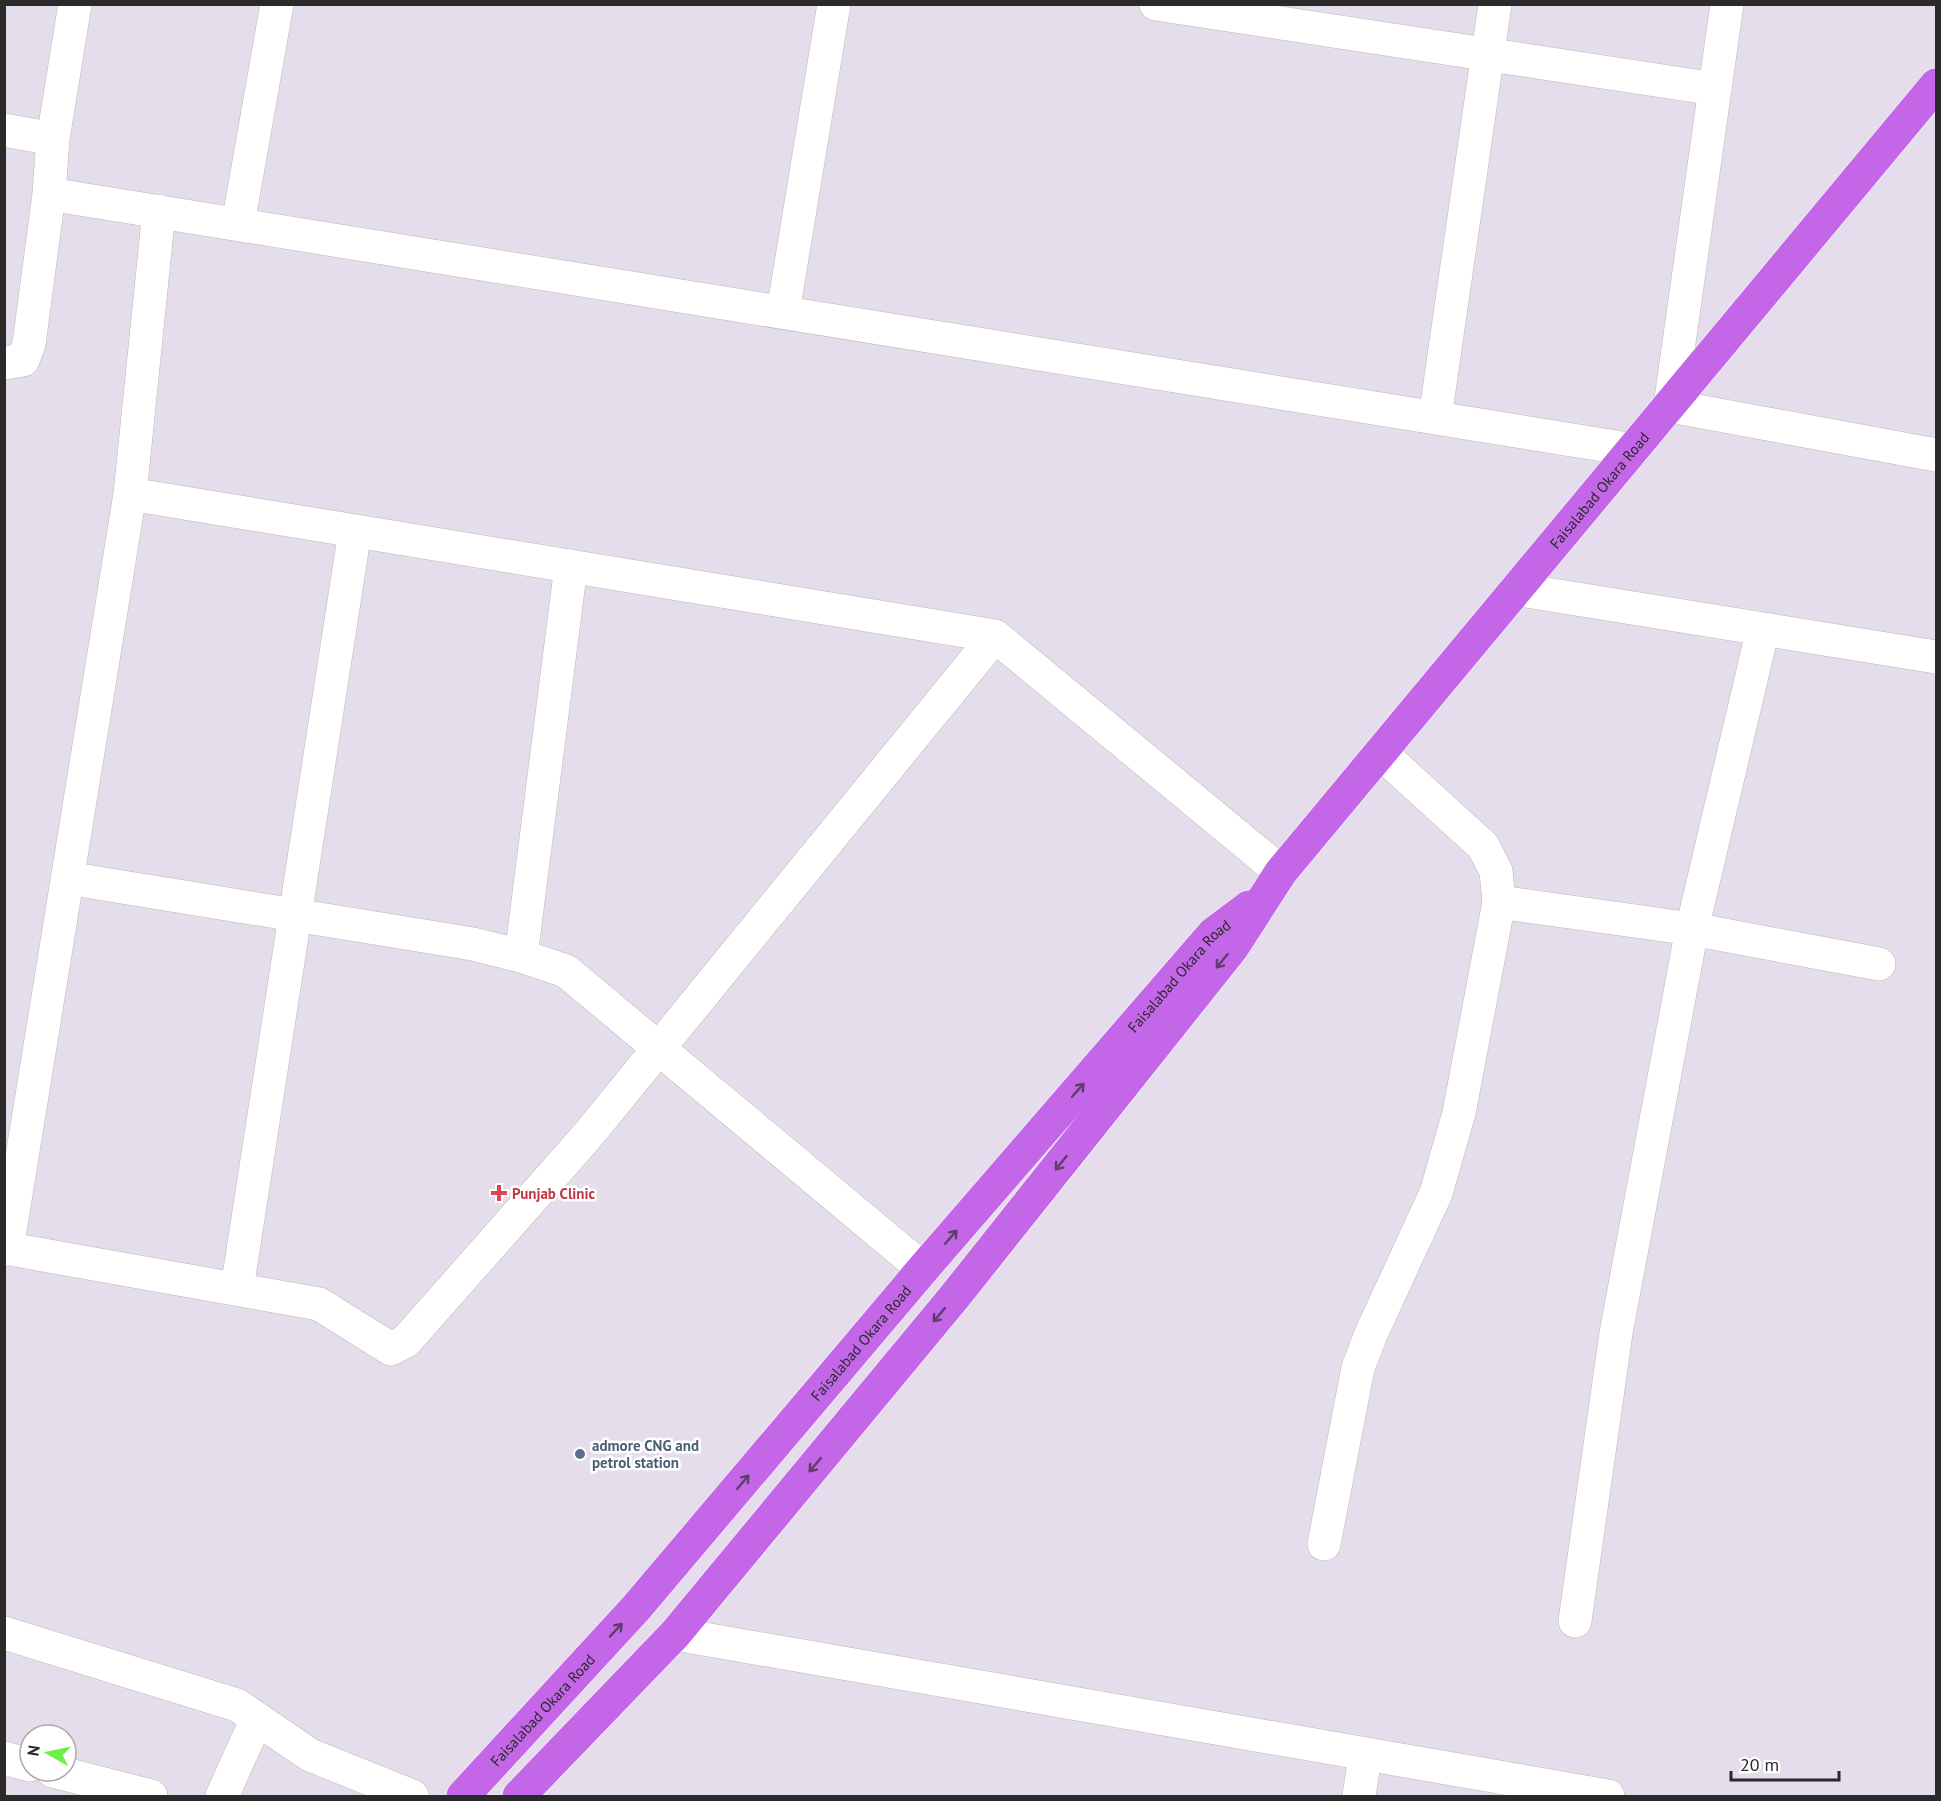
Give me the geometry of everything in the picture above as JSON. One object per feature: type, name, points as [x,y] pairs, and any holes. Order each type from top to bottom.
[{"type":"main road","name":"Faisalabad Okara Road","points":[[519,1797],[675,1634],[963,1286],[1232,948],[1273,883],[1936,85]]},
{"type":"main road","name":"Faisalabad Okara Road","points":[[463,1797],[636,1608],[923,1269],[1213,934],[1273,883]]},
{"type":"street","points":[[4,363],[23,360],[29,344],[49,194],[53,139],[75,4]]},
{"type":"street","points":[[238,224],[277,4]]},
{"type":"street","points":[[783,312],[834,4]]},
{"type":"street","points":[[1156,4],[1308,16],[1486,55],[1715,89]]},
{"type":"street","points":[[1435,418],[1495,4]]},
{"type":"street","points":[[1727,4],[1670,406],[1936,455]]},
{"type":"street","points":[[4,130],[53,139]]},
{"type":"street","points":[[49,194],[1634,450]]},
{"type":"street","points":[[159,212],[130,494],[6,1248],[319,1304],[391,1349],[406,1341],[588,1135],[995,636]]},
{"type":"street","points":[[130,494],[995,636],[1273,883]]},
{"type":"street","points":[[237,1289],[354,531]]},
{"type":"street","points":[[521,956],[571,566]]},
{"type":"street","points":[[1515,589],[1936,657]]},
{"type":"street","points":[[1575,1621],[1616,1334],[1692,929],[1763,629]]},
{"type":"street","points":[[1324,1544],[1358,1368],[1371,1334],[1436,1193],[1459,1113],[1499,902],[1496,871],[1483,846],[1381,753]]},
{"type":"street","points":[[67,878],[473,944],[521,956],[566,971],[660,1047],[923,1269]]},
{"type":"street","points":[[1499,902],[1692,929],[1879,964]]},
{"type":"street","points":[[4,1633],[237,1705],[310,1755],[412,1797]]},
{"type":"street","points":[[675,1634],[1365,1756],[1531,1790],[1608,1797]]},
{"type":"street","points":[[222,1797],[257,1719]]},
{"type":"street","points":[[1359,1797],[1365,1756]]},
{"type":"street","points":[[78,1778],[151,1797]]},
{"type":"place","name":"Punjab Clinic","points":[[499,1193]]},
{"type":"place","name":"admore CNG and petrol station","points":[[580,1454]]}]
